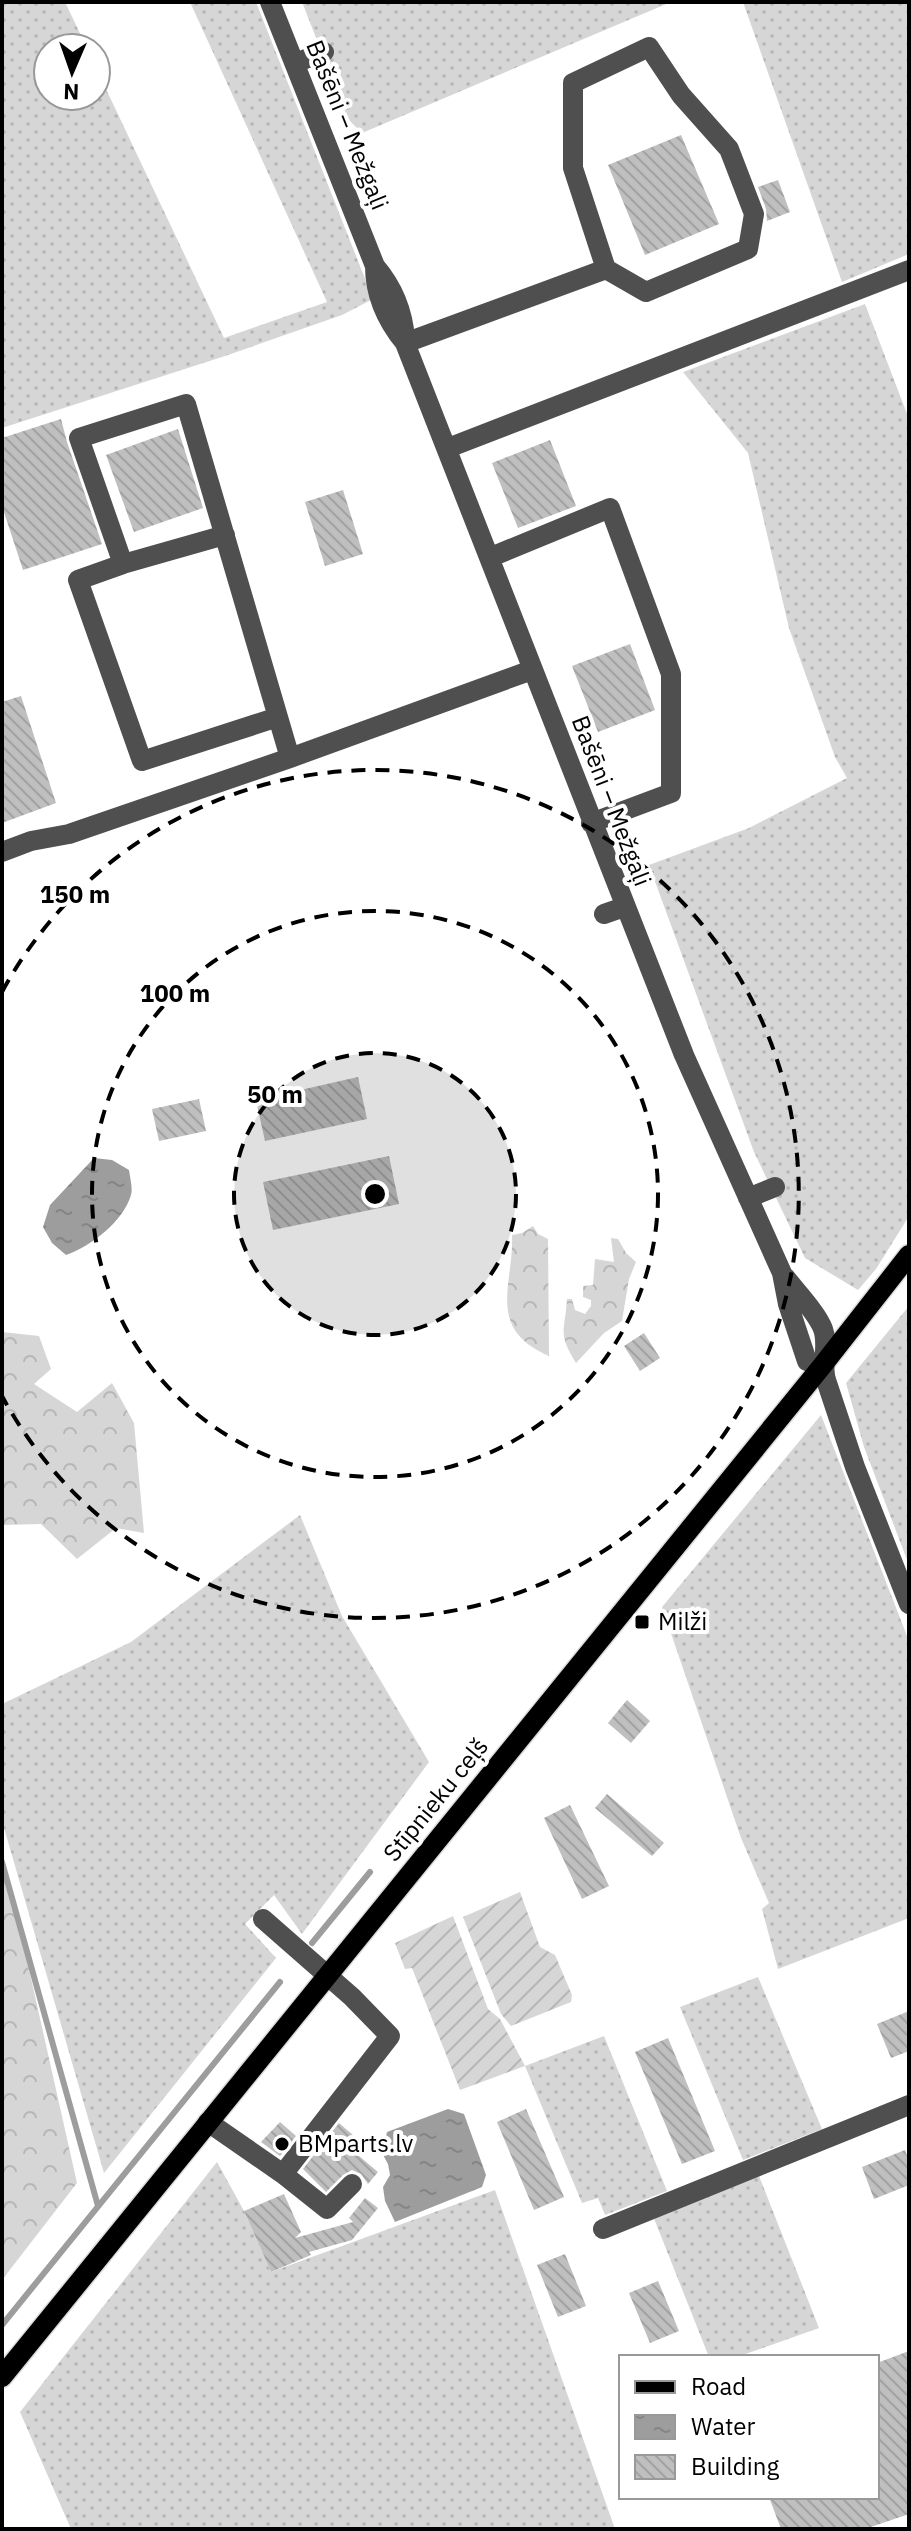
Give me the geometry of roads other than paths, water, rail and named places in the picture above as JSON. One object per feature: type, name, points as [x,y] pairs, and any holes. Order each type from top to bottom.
[{"type":"main road","name":"Stīpnieku ceļš","points":[[2,2377],[909,1255]]},
{"type":"street","name":"Bašēni – Mežgaļi","points":[[270,2],[375,266],[375,282],[383,308],[405,343],[448,448],[624,907],[684,1055],[782,1273],[788,1304],[807,1361],[822,1366]]},
{"type":"street","points":[[649,47],[681,95],[729,149],[754,214],[748,249],[646,292],[606,269],[573,168],[573,83],[649,47]]},
{"type":"street","points":[[295,63],[324,52]]},
{"type":"street","points":[[405,343],[606,269]]},
{"type":"street","points":[[448,448],[909,270]]},
{"type":"street","points":[[123,564],[79,438],[186,404],[290,758]]},
{"type":"street","points":[[491,557],[610,508],[671,674],[671,793],[591,823]]},
{"type":"street","points":[[225,535],[78,580],[142,761],[278,717]]},
{"type":"street","points":[[2,852],[31,841],[69,834],[532,670]]},
{"type":"street","points":[[604,914],[624,907]]},
{"type":"street","points":[[748,1198],[775,1187]]},
{"type":"street","points":[[822,1366],[855,1467],[909,1604]]},
{"type":"street","points":[[263,1919],[390,2036],[283,2174]]},
{"type":"street","points":[[603,2229],[909,2105]]},
{"type":"street","points":[[208,2122],[327,2209],[352,2184]]},
{"type":"water","points":[[94,1158],[112,1160],[129,1170],[131,1195],[121,1214],[105,1232],[86,1246],[66,1255],[52,1243],[43,1227],[50,1205]]},
{"type":"water","points":[[448,2109],[464,2114],[486,2175],[482,2187],[395,2222],[385,2201],[383,2187],[390,2175],[382,2153],[387,2132]]},
{"type":"waterway","points":[[2,1862],[98,2206]]},
{"type":"waterway","points":[[312,1943],[370,1872]]},
{"type":"waterway","points":[[2,2325],[280,1982]]},
{"type":"place","name":"Milži","points":[[642,1622]]},
{"type":"place","name":"BMparts.lv","points":[[282,2144]]}]
